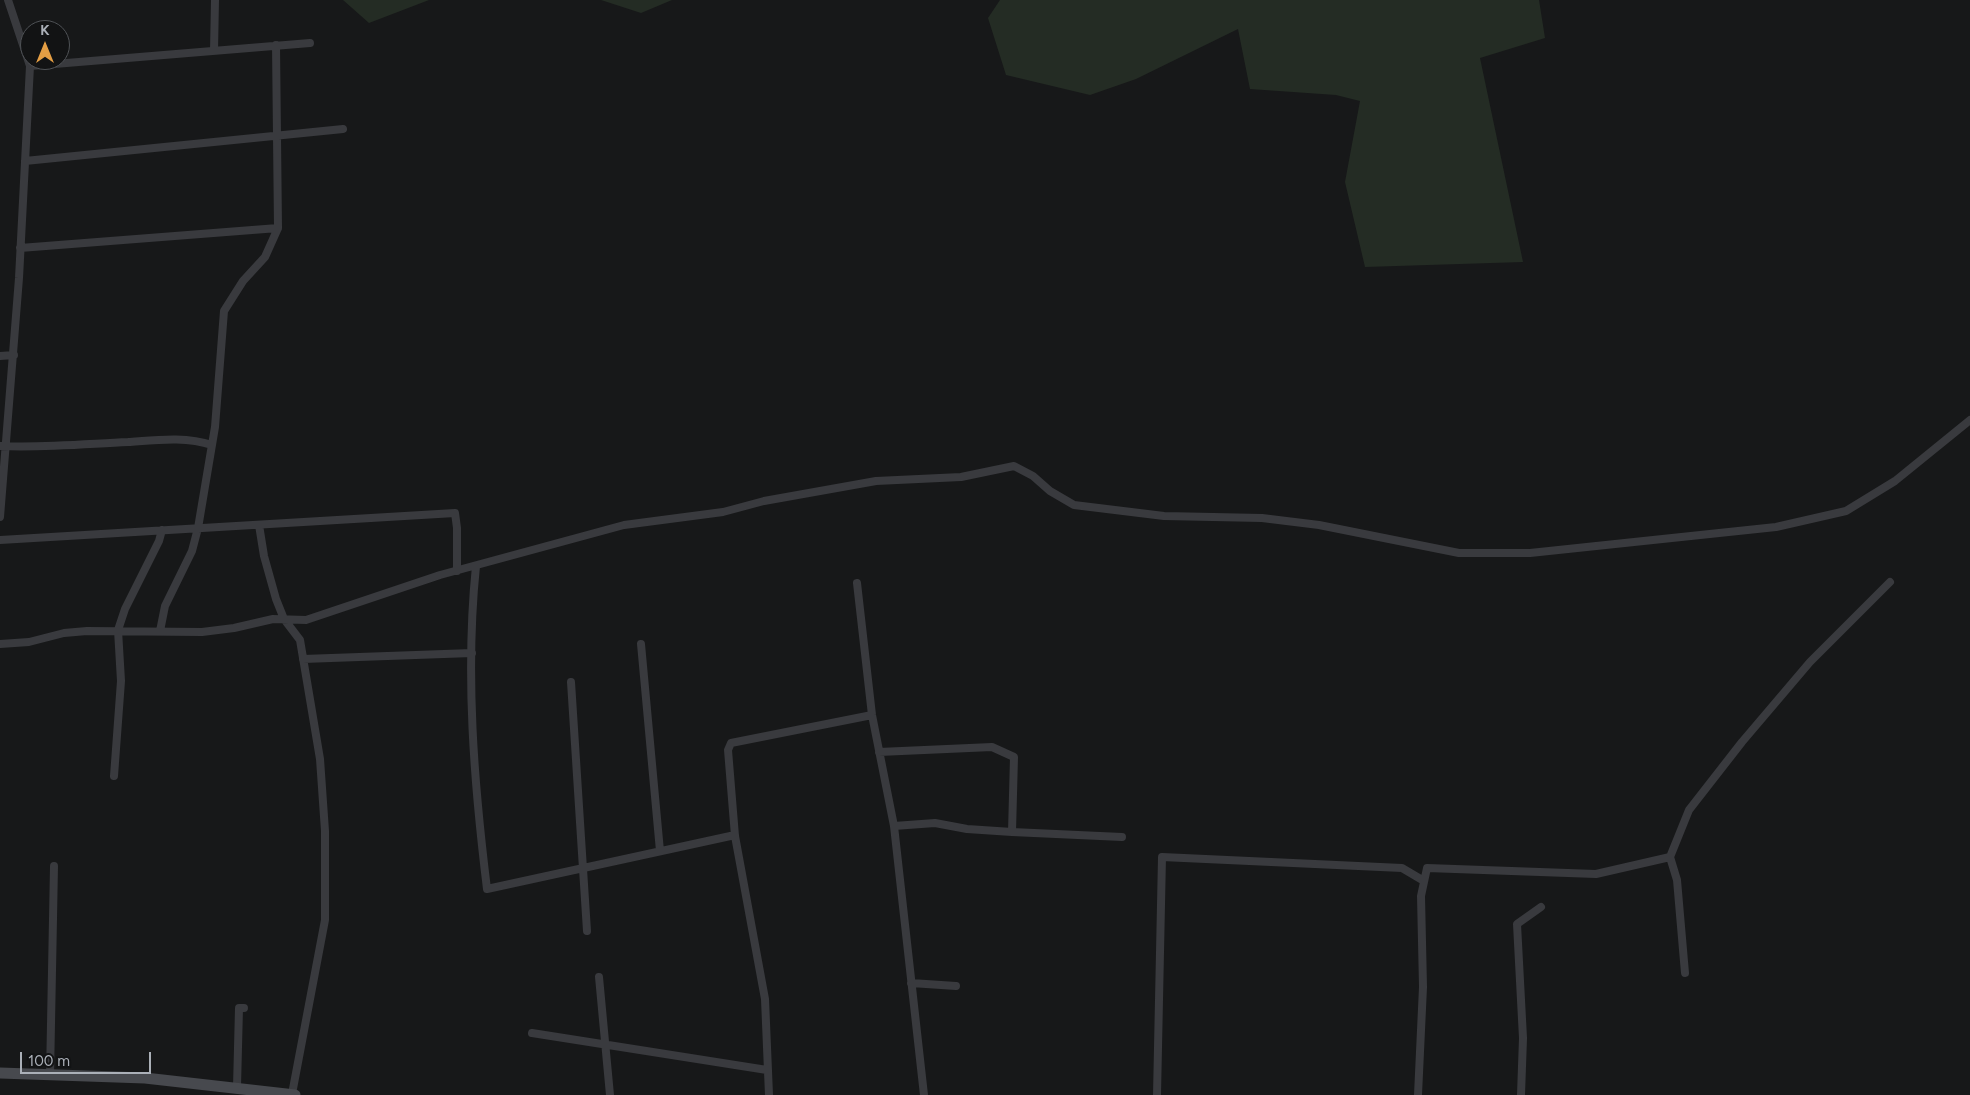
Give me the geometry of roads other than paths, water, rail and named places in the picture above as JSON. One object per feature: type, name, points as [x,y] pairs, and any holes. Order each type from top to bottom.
[{"type":"main road","points":[[0,1074],[146,1078],[293,1095]]},
{"type":"street","points":[[8,0],[20,36]]},
{"type":"street","points":[[214,50],[215,0]]},
{"type":"street","points":[[70,63],[310,43]]},
{"type":"street","points":[[160,631],[165,606],[192,551],[198,528],[212,445],[224,311],[243,281],[265,257],[278,228],[276,45]]},
{"type":"street","points":[[0,517],[3,446],[14,355],[30,70]]},
{"type":"street","points":[[25,161],[343,129]]},
{"type":"street","points":[[20,248],[278,228]]},
{"type":"street","points":[[0,356],[14,355]]},
{"type":"street","points":[[0,644],[29,642],[64,633],[118,630],[219,631],[262,621],[306,620],[396,589],[624,525],[723,512],[764,501],[876,481],[961,477],[1014,466],[1074,505],[1164,516],[1262,518],[1312,524],[1459,553],[1530,553],[1579,549],[1776,527],[1846,511],[1894,481],[1970,420]]},
{"type":"street","points":[[3,446],[173,440],[196,441],[212,445]]},
{"type":"street","points":[[0,540],[454,513],[457,528],[457,571]]},
{"type":"street","points":[[259,525],[264,556],[284,619],[300,640],[320,759],[324,805],[324,920],[293,1095]]},
{"type":"street","points":[[114,776],[121,681],[118,630],[125,609],[159,541],[162,530]]},
{"type":"street","points":[[476,566],[472,601],[473,726],[487,889],[735,835]]},
{"type":"street","points":[[1685,973],[1677,880],[1670,857],[1689,810],[1742,742],[1810,662],[1890,582]]},
{"type":"street","points":[[857,583],[872,715],[894,826],[924,1095]]},
{"type":"street","points":[[641,644],[660,852]]},
{"type":"street","points":[[303,658],[472,654]]},
{"type":"street","points":[[571,682],[587,931]]},
{"type":"street","points":[[769,1095],[765,999],[735,835],[728,750],[731,744],[872,715]]},
{"type":"street","points":[[879,752],[992,747],[1014,756],[1012,832]]},
{"type":"street","points":[[894,826],[936,824],[967,829],[1122,837]]},
{"type":"street","points":[[1157,1095],[1162,856],[1402,868],[1424,881]]},
{"type":"street","points":[[1418,1095],[1423,987],[1421,896],[1427,868],[1596,874],[1670,857]]},
{"type":"street","points":[[50,1076],[54,866]]},
{"type":"street","points":[[1521,1095],[1523,1038],[1516,924],[1542,907]]},
{"type":"street","points":[[600,978],[610,1095]]},
{"type":"street","points":[[911,982],[956,986]]},
{"type":"street","points":[[236,1087],[239,1008],[244,1008]]},
{"type":"street","points":[[532,1033],[767,1070]]}]
